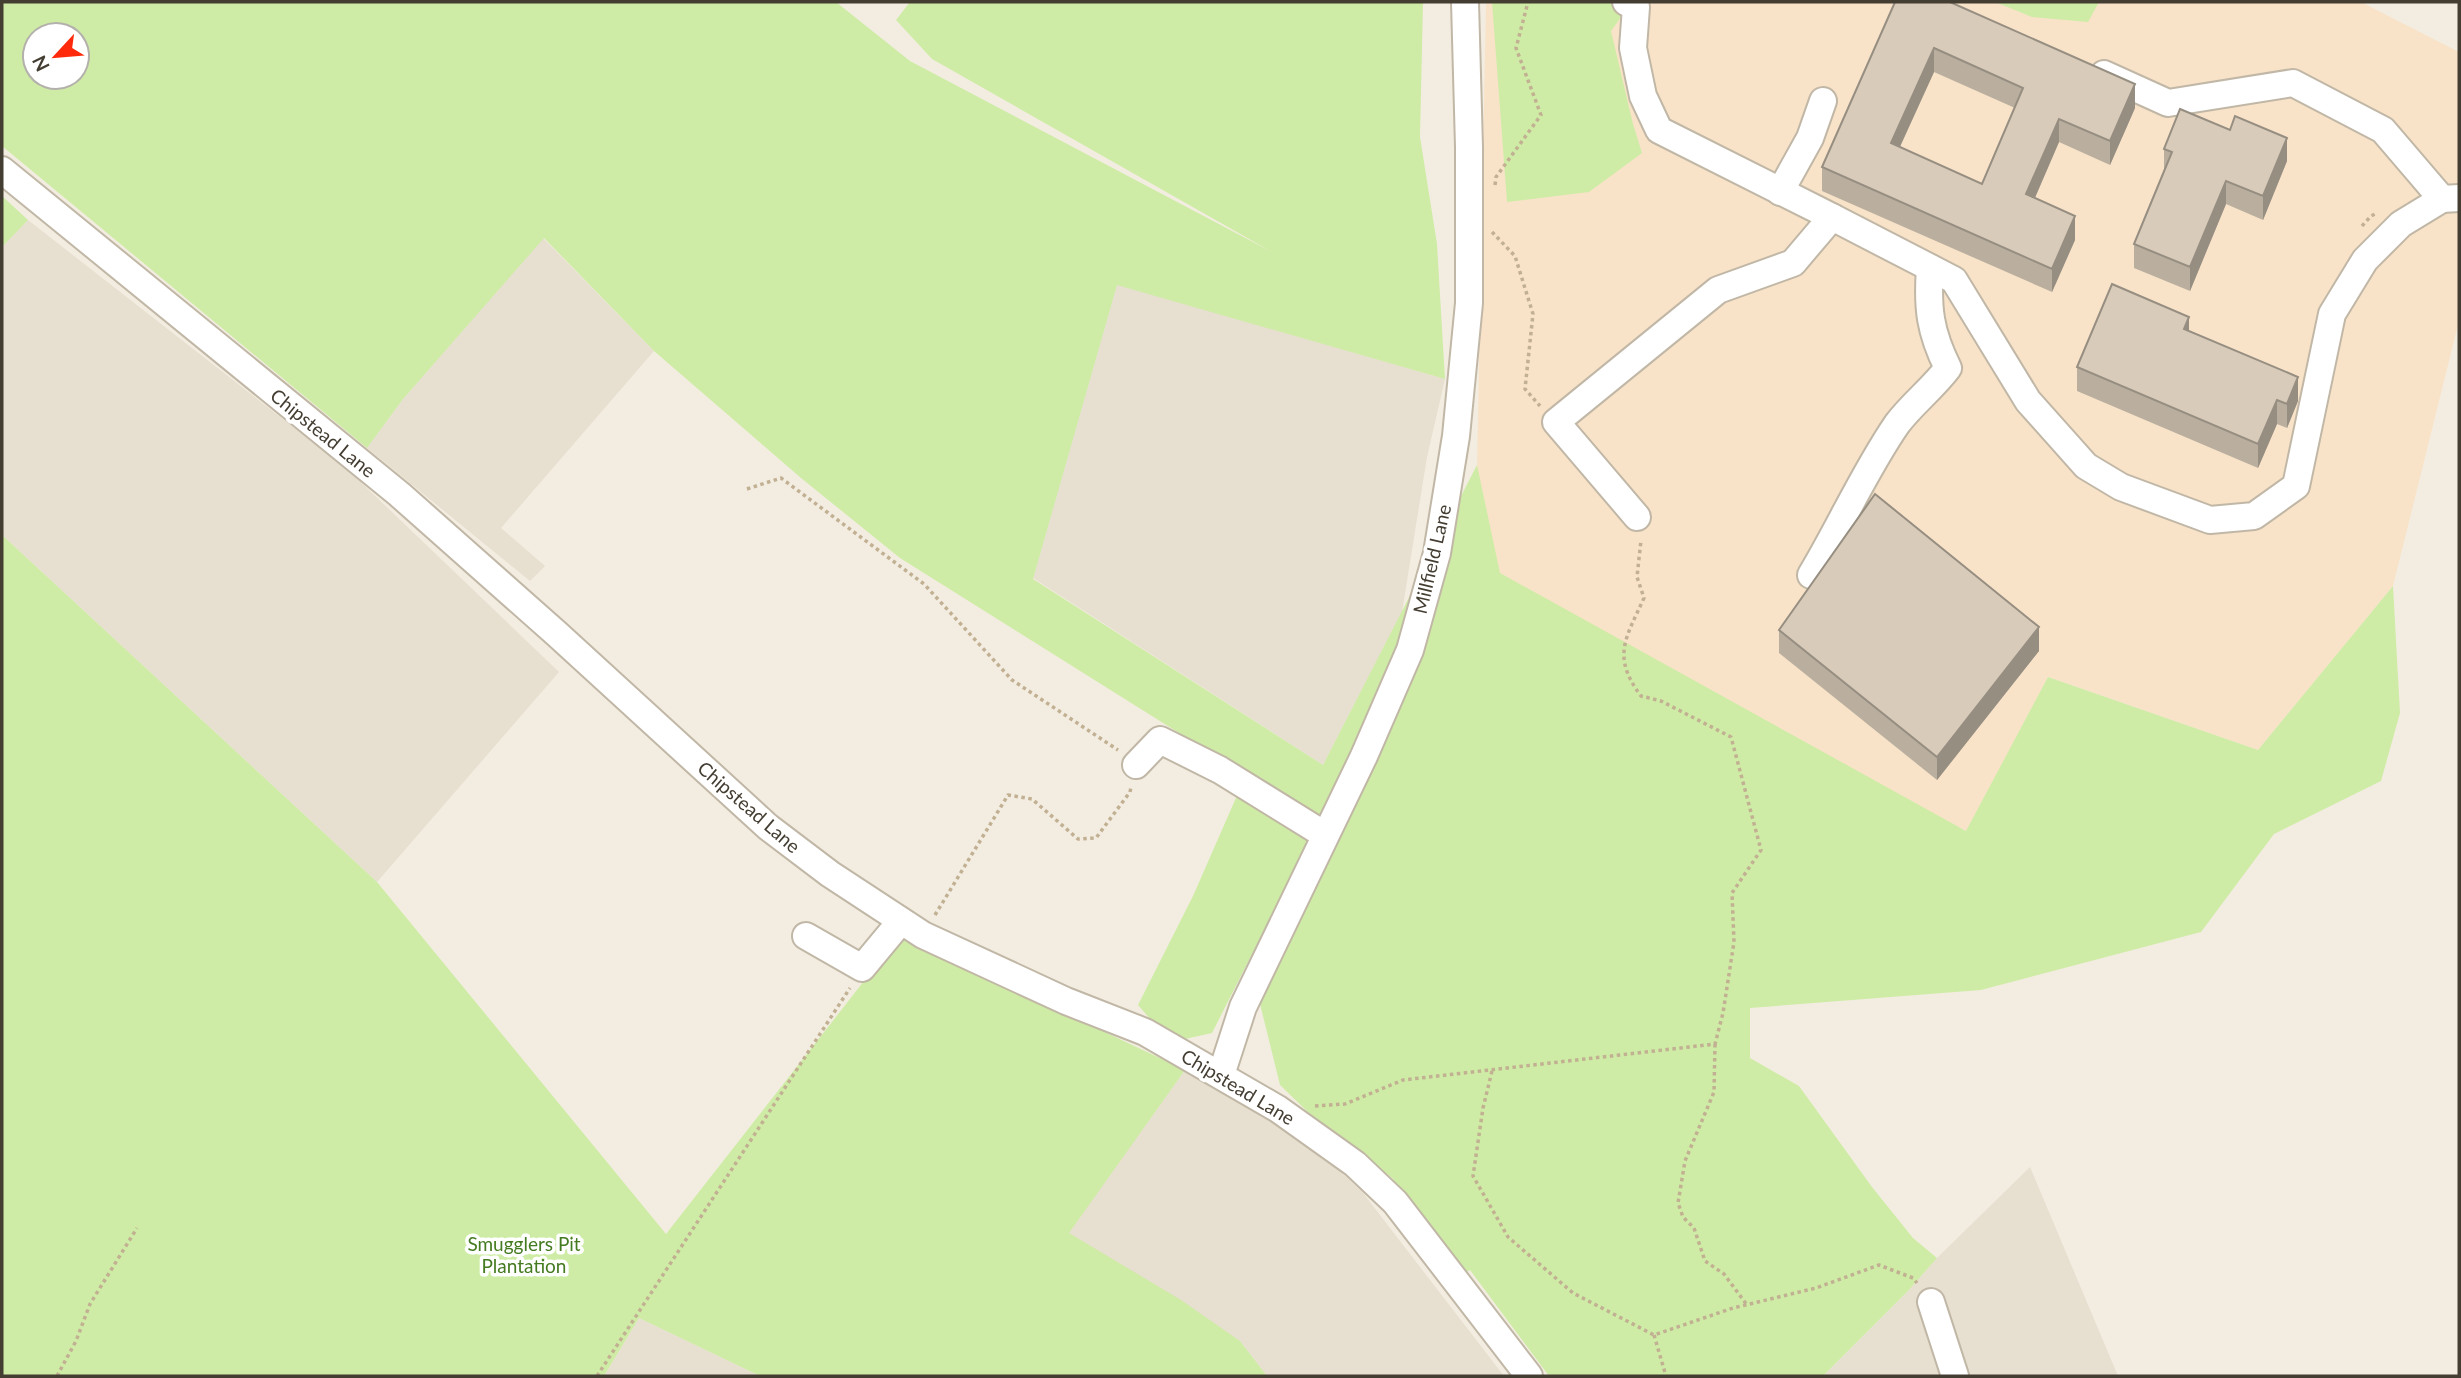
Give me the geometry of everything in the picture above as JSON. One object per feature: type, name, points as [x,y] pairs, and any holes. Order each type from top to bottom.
[{"type":"street","name":"Millfield Lane","points":[[1221,1075],[1243,1007],[1364,756],[1410,650],[1437,553],[1456,436],[1469,303],[1465,2]]},
{"type":"street","points":[[1634,4],[1633,48],[1643,96],[1659,130],[1954,280],[2028,401],[2086,466],[2121,487],[2210,520],[2254,516],[2296,486],[2332,314],[2365,260],[2401,224],[2451,199],[2383,130],[2293,83],[2168,103],[2081,64]]},
{"type":"street","points":[[1780,191],[1810,138],[1823,101]]},
{"type":"street","name":"Chipstead Lane","points":[[2,170],[398,495],[557,634],[768,827],[830,874],[912,928],[1066,1001],[1145,1032],[1278,1109],[1355,1164],[1395,1202],[1529,1376]]},
{"type":"street","points":[[1637,517],[1556,422],[1718,289],[1793,263],[1832,217]]},
{"type":"street","points":[[1811,575],[1899,421],[1948,368],[1935,341],[1930,317],[1930,268]]},
{"type":"street","points":[[1136,765],[1160,740],[1220,770],[1325,835]]},
{"type":"street","points":[[806,936],[862,968],[912,928]]},
{"type":"street","points":[[1931,1302],[1955,1376]]},
{"type":"path","points":[[1494,190],[1496,177],[1541,115],[1516,48],[1528,2]]},
{"type":"path","points":[[1487,228],[1515,256],[1533,314],[1525,389],[1556,422]]},
{"type":"path","points":[[747,489],[780,478],[924,584],[1012,680],[1108,741],[1136,765],[1130,792],[1096,838],[1078,839],[1032,799],[1008,795],[912,928]]},
{"type":"path","points":[[1637,517],[1642,530],[1637,576],[1644,598],[1622,647],[1629,681],[1641,696],[1661,701],[1731,737],[1761,850],[1732,893],[1734,942],[1723,1013],[1715,1044],[1714,1092],[1685,1161],[1678,1203],[1683,1217],[1694,1228],[1705,1261],[1724,1275],[1747,1304]]},
{"type":"path","points":[[597,1376],[862,968]]},
{"type":"path","points":[[1278,1109],[1345,1104],[1403,1080],[1715,1044]]},
{"type":"path","points":[[1492,1070],[1483,1108],[1473,1176],[1508,1237],[1573,1293],[1654,1335],[1747,1304],[1816,1288],[1879,1265],[1913,1278],[1931,1302]]},
{"type":"path","points":[[57,1376],[76,1341],[90,1304],[137,1228]]},
{"type":"path","points":[[1654,1335],[1666,1376]]},
{"type":"shaded area","points":[[1486,2],[2361,2],[2459,52],[2459,321],[2393,586],[2258,750],[2048,677],[1967,831],[1451,589],[1477,465]]},
{"type":"shaded area","points":[[28,220],[347,469],[559,672],[377,882],[2,535],[2,247]]},
{"type":"shaded area","points":[[543,238],[654,351],[501,528],[545,566],[530,581],[367,448],[403,399]]},
{"type":"shaded area","points":[[1117,284],[1445,379],[1427,457],[1402,612],[1323,765],[1033,578]]},
{"type":"shaded area","points":[[1185,1070],[1261,1112],[1325,1157],[1363,1193],[1504,1376],[1267,1376],[1240,1341],[1068,1233]]},
{"type":"shaded area","points":[[2030,1167],[2118,1376],[1823,1376],[1937,1258]]},
{"type":"shaded area","points":[[639,1318],[760,1376],[604,1376]]},
{"type":"green space","points":[[2,2],[836,2],[910,61],[1272,252],[932,59],[896,20],[910,2],[1423,2],[1420,137],[1437,244],[1445,379],[1117,285],[1033,579],[1323,765],[1477,465],[1500,573],[1966,831],[2048,677],[2258,750],[2393,586],[2400,713],[2381,781],[2274,834],[2201,932],[1981,990],[1750,1008],[1750,1058],[1799,1086],[1872,1187],[1913,1238],[1937,1258],[1823,1376],[1549,1376],[1470,1270],[1465,1273],[1392,1178],[1314,1118],[1280,1085],[1260,1004],[1278,903],[1212,1033],[1185,1039],[1158,1028],[1138,1005],[1193,896],[1246,775],[900,558],[801,478],[654,351],[544,238],[403,399],[367,448],[2,146]]},
{"type":"green space","points":[[1492,2],[1632,2],[1611,31],[1642,153],[1589,192],[1507,202]]},
{"type":"green space","points":[[1995,2],[2099,2],[2088,22],[2032,17]]},
{"type":"green space","points":[[2,196],[28,220],[2,247]]},
{"type":"green space","name":"Smugglers Pit Plantation","points":[[2,535],[377,882],[666,1234],[900,935],[1185,1070],[1069,1233],[1181,1300],[1240,1341],[1267,1376],[760,1376],[639,1318],[604,1376],[2,1376]]},
{"type":"building","points":[[1895,2],[1950,2],[2135,84],[2110,141],[2059,119],[2026,194],[2075,216],[2052,269],[1822,167]],"holes":[[[1934,48],[2023,88],[1982,184],[1891,143]]]},
{"type":"building","points":[[2180,109],[2230,130],[2235,116],[2287,138],[2263,196],[2226,181],[2190,267],[2134,244],[2172,152],[2164,149]]},
{"type":"building","points":[[2112,284],[2189,317],[2184,329],[2298,377],[2287,404],[2277,400],[2258,444],[2077,367]]},
{"type":"building","points":[[1875,494],[2039,627],[1937,757],[1779,630]]}]
